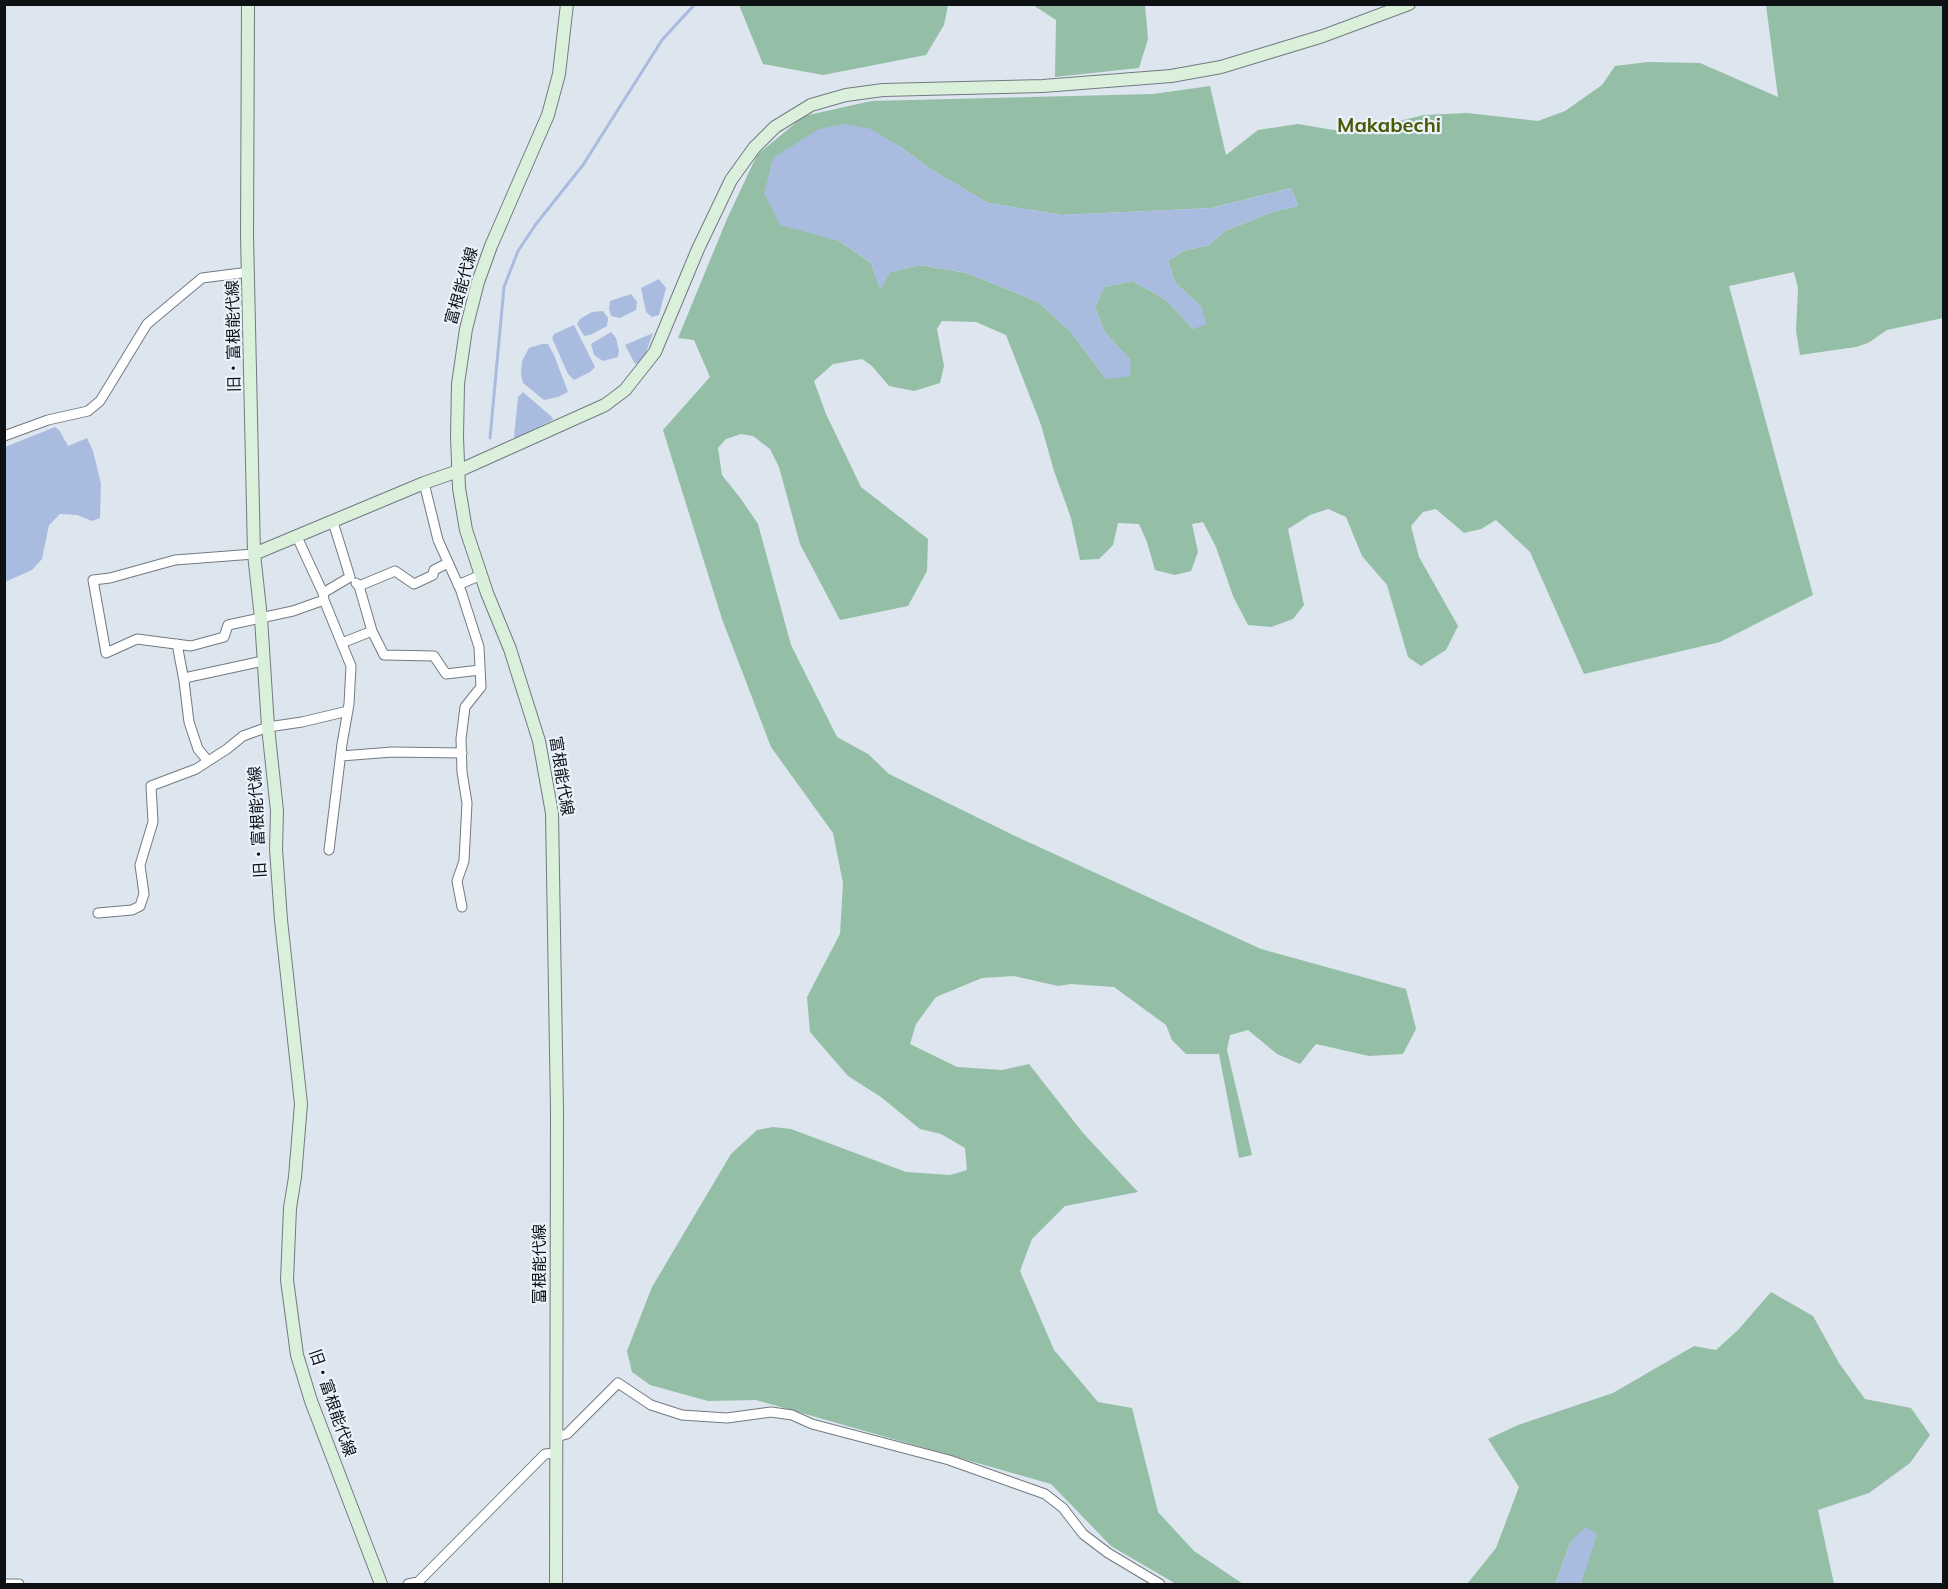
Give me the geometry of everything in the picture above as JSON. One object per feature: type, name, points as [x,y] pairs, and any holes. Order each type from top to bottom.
[{"type":"street","name":"旧・富根能代線","points":[[248,4],[247,235],[254,554],[277,811],[276,849],[281,920],[301,1104],[295,1178],[290,1208],[287,1280],[289,1306],[297,1355],[311,1401],[381,1584]]},
{"type":"street","name":"富根能代線","points":[[556,1584],[557,1111],[552,813],[539,741],[510,649],[466,530],[458,471],[457,437],[458,384],[466,329],[478,282],[491,246],[548,115],[559,74],[567,4]]},
{"type":"street","points":[[350,577],[324,597],[293,611],[228,625],[224,637],[191,646],[137,639],[106,653],[93,580],[110,578],[175,560],[254,554],[458,471],[605,405],[625,390],[655,352],[698,249],[731,180],[754,148],[775,127],[811,105],[846,95],[883,90],[1043,86],[1119,81],[1211,69],[1323,36],[1409,4]]},
{"type":"street","points":[[4,436],[48,420],[88,411],[100,401],[147,324],[202,278],[249,272]]},
{"type":"street","points":[[424,483],[438,540],[458,585],[479,647],[481,687],[465,707],[461,739],[462,772],[467,803],[464,861],[457,881],[462,907]]},
{"type":"street","points":[[333,522],[350,577],[359,586],[372,631],[384,656],[434,656],[446,674],[480,670]]},
{"type":"street","points":[[297,537],[351,666],[348,711],[340,756],[329,850]]},
{"type":"street","points":[[359,586],[396,572],[414,584],[433,575],[434,570],[448,563]]},
{"type":"street","points":[[458,585],[481,575]]},
{"type":"street","points":[[342,643],[372,631]]},
{"type":"street","points":[[177,644],[189,722],[198,749],[208,761]]},
{"type":"street","points":[[184,681],[189,677],[263,661]]},
{"type":"street","points":[[98,913],[132,910],[140,906],[144,894],[140,865],[153,822],[151,786],[196,769],[243,736],[268,727],[348,711]]},
{"type":"street","points":[[340,756],[392,752],[462,753]]},
{"type":"street","points":[[556,1437],[567,1434],[618,1383],[651,1405],[682,1415],[727,1418],[771,1412],[792,1415],[812,1424],[950,1461],[1045,1494],[1063,1508],[1083,1534],[1108,1553],[1160,1584]]},
{"type":"street","points":[[408,1584],[418,1582],[545,1454],[556,1453]]},
{"type":"street","points":[[4,1584],[19,1584]]},
{"type":"green space","points":[[739,5],[948,5],[944,25],[926,55],[823,75],[763,64]]},
{"type":"green space","points":[[1033,5],[1145,5],[1148,39],[1139,68],[1055,77],[1056,20]]},
{"type":"green space","points":[[1766,5],[1943,5],[1943,318],[1887,330],[1868,343],[1856,347],[1800,355],[1796,331],[1798,288],[1794,272],[1729,286],[1813,595],[1720,642],[1584,674],[1530,552],[1496,520],[1481,529],[1464,533],[1436,509],[1423,512],[1411,526],[1419,557],[1458,626],[1446,650],[1421,666],[1408,657],[1387,585],[1362,556],[1346,517],[1328,509],[1310,515],[1288,529],[1304,605],[1293,619],[1271,627],[1248,625],[1233,596],[1216,547],[1203,522],[1192,524],[1198,552],[1191,571],[1175,575],[1155,570],[1139,524],[1118,523],[1113,545],[1099,559],[1080,560],[1071,518],[1041,425],[1006,335],[976,322],[942,321],[937,329],[944,366],[940,383],[914,391],[889,386],[872,366],[862,359],[833,364],[814,381],[826,414],[861,487],[928,539],[927,571],[908,606],[840,620],[800,544],[779,467],[770,449],[753,436],[741,434],[726,439],[718,448],[722,475],[758,524],[791,645],[837,737],[868,754],[889,774],[1013,835],[1261,949],[1406,989],[1416,1029],[1403,1054],[1369,1056],[1316,1044],[1300,1064],[1277,1054],[1248,1030],[1230,1035],[1227,1050],[1252,1155],[1239,1158],[1219,1054],[1186,1054],[1172,1040],[1166,1025],[1114,987],[1071,984],[1058,986],[1014,976],[982,978],[936,997],[916,1024],[910,1044],[957,1067],[1002,1070],[1029,1064],[1083,1133],[1138,1192],[1065,1206],[1032,1239],[1020,1271],[1054,1350],[1098,1402],[1132,1408],[1158,1512],[1194,1551],[1243,1584],[1176,1584],[1111,1546],[1051,1484],[756,1400],[708,1401],[650,1385],[632,1372],[627,1351],[652,1287],[731,1154],[757,1130],[773,1127],[791,1129],[906,1172],[950,1175],[967,1170],[965,1148],[941,1134],[920,1129],[881,1097],[848,1076],[810,1032],[807,997],[840,934],[843,883],[833,833],[771,747],[722,619],[663,430],[710,377],[694,340],[678,338],[727,219],[757,155],[804,116],[871,101],[1153,94],[1210,86],[1226,155],[1258,130],[1298,124],[1333,130],[1363,130],[1424,115],[1467,113],[1538,121],[1565,111],[1602,85],[1615,66],[1648,62],[1700,63],[1778,97]],"holes":[[[898,145],[932,170],[988,203],[1062,215],[1211,208],[1291,188],[1298,206],[1272,212],[1225,231],[1209,245],[1183,251],[1168,261],[1175,283],[1201,306],[1193,329],[1165,299],[1132,281],[1104,287],[1095,307],[1104,331],[1131,361],[1106,379],[1070,331],[1038,302],[967,273],[920,265],[890,272],[880,289],[871,263],[839,241]]]},
{"type":"green space","points":[[1771,1292],[1813,1316],[1839,1363],[1865,1399],[1911,1408],[1930,1435],[1910,1463],[1869,1493],[1818,1510],[1834,1584],[1581,1584],[1582,1579],[1571,1541],[1555,1584],[1467,1584],[1496,1548],[1519,1487],[1488,1439],[1518,1425],[1613,1393],[1694,1346],[1716,1350],[1738,1330]]},
{"type":"water","points":[[845,124],[871,129],[932,170],[988,203],[1062,215],[1211,208],[1291,188],[1298,206],[1272,212],[1225,231],[1209,245],[1183,251],[1168,261],[1175,283],[1201,306],[1207,324],[1193,329],[1165,299],[1132,281],[1104,287],[1095,307],[1104,331],[1131,361],[1130,376],[1106,379],[1070,331],[1038,302],[967,273],[921,265],[890,272],[880,290],[871,263],[839,241],[780,225],[764,193],[773,158],[819,129]]},
{"type":"water","points":[[659,279],[666,288],[659,315],[652,317],[646,312],[641,288]]},
{"type":"water","points":[[631,294],[637,302],[636,310],[620,318],[611,316],[610,301]]},
{"type":"water","points":[[603,311],[608,318],[607,326],[584,336],[577,324],[580,319],[592,312]]},
{"type":"water","points":[[574,325],[595,367],[574,380],[568,374],[552,338],[554,334]]},
{"type":"water","points":[[611,332],[616,338],[618,357],[603,361],[594,355],[591,344]]},
{"type":"water","points":[[653,333],[643,361],[635,364],[625,345]]},
{"type":"water","points":[[548,344],[554,355],[568,392],[544,400],[523,383],[521,374],[522,361],[529,348]]},
{"type":"water","points":[[523,392],[553,418],[517,438],[514,437],[518,397]]},
{"type":"water","points":[[55,427],[68,446],[87,438],[93,451],[101,484],[100,518],[92,521],[77,515],[60,514],[49,525],[42,559],[32,570],[5,582],[5,447]]},
{"type":"water","points":[[1586,1527],[1597,1534],[1581,1584],[1555,1584],[1571,1541]]},
{"type":"waterway","points":[[490,438],[504,287],[518,251],[536,224],[583,165],[662,40],[695,4]]},
{"type":"district","name":"Makabechi","points":[[1389,126]]}]
